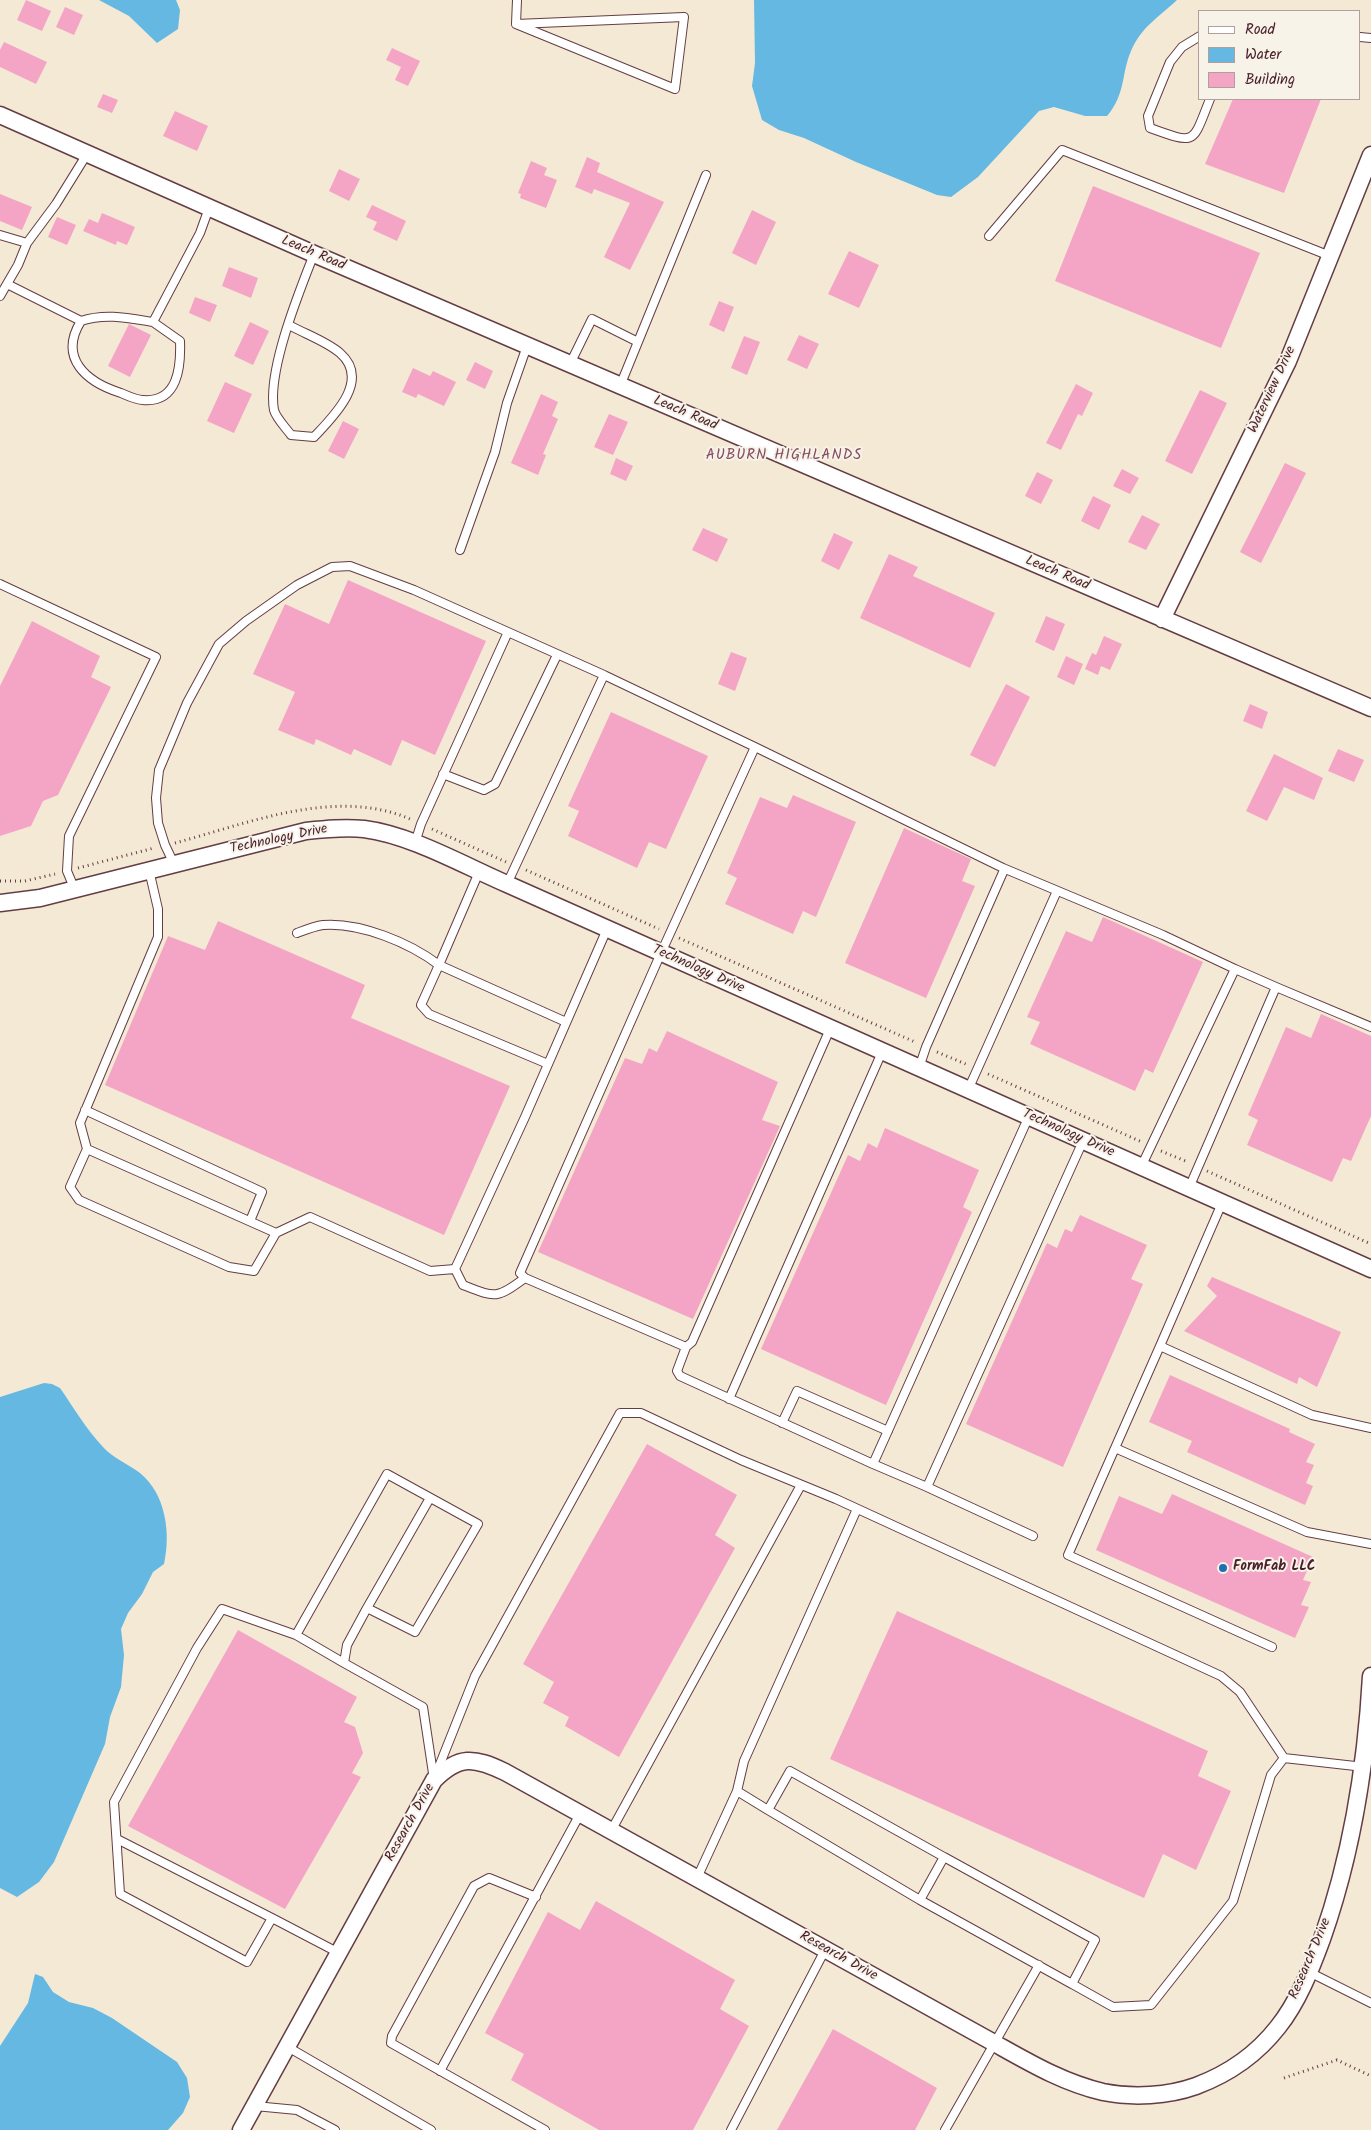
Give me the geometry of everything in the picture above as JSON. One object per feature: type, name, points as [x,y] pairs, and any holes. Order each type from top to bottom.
[{"type":"street","name":"Leach Road","points":[[0,115],[314,254],[1371,708]]},
{"type":"street","name":"Waterview Drive","points":[[1162,619],[1275,389],[1371,155]]},
{"type":"street","name":"Technology Drive","points":[[0,904],[75,890],[306,831],[330,828],[364,830],[389,835],[507,884],[1371,1269]]},
{"type":"street","name":"Research Drive","points":[[241,2130],[434,1780],[446,1767],[463,1760],[484,1762],[996,2044],[1062,2078],[1104,2092],[1130,2095],[1160,2094],[1184,2090],[1223,2074],[1257,2049],[1279,2026],[1309,1972],[1338,1889],[1362,1797],[1371,1676]]},
{"type":"lane","points":[[516,24],[517,0]]},
{"type":"lane","points":[[684,17],[674,89],[648,78],[516,24],[684,17]]},
{"type":"lane","points":[[1198,37],[1182,47],[1170,62],[1148,116],[1150,128],[1187,139],[1194,135],[1210,100]]},
{"type":"lane","points":[[990,236],[1062,150],[1330,256]]},
{"type":"lane","points":[[0,296],[18,265],[27,242],[56,204],[87,154]]},
{"type":"lane","points":[[620,386],[706,175]]},
{"type":"lane","points":[[153,322],[200,232],[209,208]]},
{"type":"lane","points":[[0,235],[27,242]]},
{"type":"lane","points":[[289,325],[340,353],[351,366],[354,376],[347,394],[333,417],[314,437],[291,435],[274,412],[273,380],[289,325],[314,254]]},
{"type":"lane","points":[[7,284],[81,321]]},
{"type":"lane","points":[[96,316],[122,317],[153,322],[180,341],[181,366],[173,388],[158,399],[142,400],[101,387],[80,369],[73,354],[73,334],[81,321],[96,316]]},
{"type":"lane","points":[[570,364],[592,319],[638,342]]},
{"type":"lane","points":[[460,550],[495,452],[507,403],[527,346]]},
{"type":"lane","points":[[174,864],[158,823],[156,798],[159,770],[187,703],[219,644],[246,621],[297,585],[332,567],[350,566],[414,590],[604,675],[1003,868],[1371,1027]]},
{"type":"lane","points":[[0,584],[156,657],[69,836],[67,871],[75,890]]},
{"type":"lane","points":[[414,844],[420,824],[508,632]]},
{"type":"lane","points":[[443,774],[484,790],[495,784],[557,655]]},
{"type":"lane","points":[[507,884],[604,675]]},
{"type":"lane","points":[[686,1347],[525,1278],[520,1273],[661,953],[755,748]]},
{"type":"lane","points":[[919,1068],[926,1047],[1004,870],[1003,868]]},
{"type":"lane","points":[[149,870],[158,909],[158,937],[80,1123],[87,1149],[70,1187],[79,1200],[229,1268],[254,1272],[276,1233],[310,1217],[430,1271],[456,1269]]},
{"type":"lane","points":[[479,872],[420,1005],[429,1014],[548,1064]]},
{"type":"lane","points":[[968,1090],[1057,891]]},
{"type":"lane","points":[[297,932],[323,925],[366,930],[422,952],[439,965],[566,1022]]},
{"type":"lane","points":[[456,1269],[607,929]]},
{"type":"lane","points":[[1141,1167],[1235,969]]},
{"type":"lane","points":[[1189,1188],[1276,987]]},
{"type":"lane","points":[[830,1029],[692,1342],[686,1347],[677,1371],[680,1376],[729,1399],[1033,1536]]},
{"type":"lane","points":[[729,1399],[882,1052]]},
{"type":"lane","points":[[85,1110],[262,1192],[250,1221]]},
{"type":"lane","points":[[873,1464],[1029,1116]]},
{"type":"lane","points":[[927,1488],[1083,1141]]},
{"type":"lane","points":[[87,1149],[276,1233]]},
{"type":"lane","points":[[1222,1203],[1068,1555],[1272,1647]]},
{"type":"lane","points":[[456,1269],[464,1284],[488,1295],[502,1294],[525,1278]]},
{"type":"lane","points":[[1160,1346],[1312,1415],[1371,1428]]},
{"type":"lane","points":[[782,1423],[796,1391],[888,1431]]},
{"type":"lane","points":[[434,1780],[475,1676],[620,1413],[641,1413],[741,1460],[857,1509],[1221,1676],[1240,1692],[1284,1758],[1364,1767]]},
{"type":"lane","points":[[1115,1448],[1307,1532],[1371,1544]]},
{"type":"lane","points":[[296,1636],[387,1474],[478,1524],[415,1632],[367,1608]]},
{"type":"lane","points":[[610,1831],[801,1485]]},
{"type":"lane","points":[[344,1663],[347,1645],[430,1498]]},
{"type":"lane","points":[[697,1879],[737,1791],[744,1761],[857,1509]]},
{"type":"lane","points":[[272,1918],[247,1962],[120,1894],[114,1802],[197,1648],[222,1609],[296,1636],[422,1707],[434,1780]]},
{"type":"lane","points":[[737,1791],[920,1900],[1112,2007],[1151,2005],[1233,1901],[1271,1775],[1284,1758]]},
{"type":"lane","points":[[768,1810],[790,1771],[1096,1940],[1072,1984]]},
{"type":"lane","points":[[440,2071],[580,1814]]},
{"type":"lane","points":[[117,1839],[339,1953]]},
{"type":"lane","points":[[920,1900],[944,1857]]},
{"type":"lane","points":[[536,1897],[489,1878],[474,1886],[392,2036],[391,2042],[545,2130]]},
{"type":"lane","points":[[731,2130],[825,1950]]},
{"type":"lane","points":[[945,2130],[1039,1966]]},
{"type":"lane","points":[[1309,1972],[1371,2003]]},
{"type":"lane","points":[[286,2046],[431,2130]]},
{"type":"lane","points":[[255,2106],[297,2110],[335,2130]]},
{"type":"path","points":[[1284,2078],[1337,2060],[1371,2076]]},
{"type":"water","points":[[99,0],[176,0],[180,10],[178,29],[157,43],[129,16]]},
{"type":"water","points":[[754,0],[1177,0],[1151,23],[1135,42],[1128,59],[1117,100],[1107,116],[1085,116],[1054,107],[1039,111],[978,177],[951,197],[937,195],[856,162],[804,138],[779,130],[762,120],[752,86],[755,63]]},
{"type":"water","points":[[44,1383],[60,1388],[103,1447],[116,1458],[140,1473],[149,1482],[161,1503],[167,1540],[164,1564],[153,1572],[142,1594],[128,1613],[121,1629],[124,1655],[121,1687],[110,1717],[105,1744],[54,1862],[39,1882],[17,1897],[0,1888],[0,1397]]},
{"type":"water","points":[[35,1974],[43,1977],[53,1992],[69,2002],[93,2008],[112,2018],[177,2062],[187,2078],[190,2097],[183,2113],[168,2130],[0,2130],[0,2046],[28,2003]]},
{"type":"building","points":[[26,0],[51,11],[42,31],[17,20]]},
{"type":"building","points":[[65,7],[83,15],[74,35],[56,27]]},
{"type":"building","points":[[4,42],[47,62],[36,84],[0,67],[0,50]]},
{"type":"building","points":[[392,48],[420,61],[408,86],[395,80],[401,67],[386,60]]},
{"type":"building","points":[[103,94],[118,100],[112,113],[97,107]]},
{"type":"building","points":[[1233,100],[1321,100],[1284,193],[1205,164]]},
{"type":"building","points":[[175,111],[208,126],[197,151],[163,136]]},
{"type":"building","points":[[587,157],[600,163],[597,172],[664,202],[630,270],[604,257],[630,203],[594,189],[592,194],[575,187]]},
{"type":"building","points":[[531,161],[547,168],[544,175],[557,180],[546,208],[520,198],[521,194],[518,193]]},
{"type":"building","points":[[339,169],[360,179],[349,201],[329,191]]},
{"type":"building","points":[[1093,186],[1260,253],[1221,348],[1055,281]]},
{"type":"building","points":[[0,194],[32,207],[22,230],[0,221]]},
{"type":"building","points":[[372,205],[406,221],[397,241],[373,230],[377,222],[366,217]]},
{"type":"building","points":[[752,210],[776,222],[756,265],[732,253]]},
{"type":"building","points":[[102,213],[135,227],[127,245],[117,241],[116,245],[83,231],[89,219],[98,223]]},
{"type":"building","points":[[57,217],[76,225],[67,245],[48,237]]},
{"type":"building","points":[[849,251],[879,265],[859,308],[828,294]]},
{"type":"building","points":[[229,267],[258,278],[251,298],[222,286]]},
{"type":"building","points":[[195,297],[217,305],[210,322],[189,313]]},
{"type":"building","points":[[719,301],[734,307],[724,332],[709,325]]},
{"type":"building","points":[[250,322],[269,331],[253,365],[234,356]]},
{"type":"building","points":[[129,324],[151,335],[130,377],[108,366]]},
{"type":"building","points":[[799,335],[819,344],[807,369],[787,360]]},
{"type":"building","points":[[744,336],[760,342],[747,375],[731,368]]},
{"type":"building","points":[[475,362],[493,371],[485,389],[466,380]]},
{"type":"building","points":[[413,368],[430,376],[433,371],[456,382],[444,406],[418,394],[416,398],[402,392]]},
{"type":"building","points":[[225,382],[252,394],[234,433],[207,421]]},
{"type":"building","points":[[1076,384],[1093,393],[1082,416],[1078,414],[1061,450],[1046,443]]},
{"type":"building","points":[[1200,390],[1227,403],[1192,474],[1165,461]]},
{"type":"building","points":[[541,394],[558,402],[552,416],[558,419],[543,454],[546,455],[538,475],[511,463]]},
{"type":"building","points":[[609,414],[628,422],[613,455],[594,447]]},
{"type":"building","points":[[343,421],[359,429],[344,459],[328,451]]},
{"type":"building","points":[[616,458],[633,466],[626,481],[610,474]]},
{"type":"building","points":[[1285,463],[1306,473],[1261,563],[1240,552]]},
{"type":"building","points":[[1122,469],[1139,478],[1130,494],[1113,486]]},
{"type":"building","points":[[1037,472],[1053,480],[1041,504],[1025,496]]},
{"type":"building","points":[[1093,496],[1111,505],[1099,530],[1081,521]]},
{"type":"building","points":[[1142,515],[1160,524],[1146,550],[1128,542]]},
{"type":"building","points":[[703,528],[728,539],[717,562],[692,550]]},
{"type":"building","points":[[834,533],[853,542],[839,570],[821,561]]},
{"type":"building","points":[[889,554],[918,567],[913,576],[995,613],[970,668],[860,618]]},
{"type":"building","points":[[348,580],[486,641],[435,755],[402,740],[391,766],[354,749],[351,755],[316,739],[314,745],[278,730],[295,692],[253,674],[285,604],[329,624]]},
{"type":"building","points":[[1046,616],[1065,624],[1054,651],[1035,642]]},
{"type":"building","points":[[32,621],[100,656],[91,677],[111,687],[58,795],[43,801],[31,826],[0,836],[0,686]]},
{"type":"building","points":[[1104,636],[1122,644],[1110,670],[1101,666],[1098,675],[1085,669],[1092,653],[1096,655]]},
{"type":"building","points":[[731,652],[747,658],[735,691],[718,684]]},
{"type":"building","points":[[1066,656],[1083,664],[1074,685],[1057,677]]},
{"type":"building","points":[[1006,684],[1030,697],[995,767],[970,755]]},
{"type":"building","points":[[1250,704],[1268,712],[1262,729],[1243,721]]},
{"type":"building","points":[[611,712],[708,756],[666,849],[649,842],[637,868],[568,836],[579,811],[568,806]]},
{"type":"building","points":[[1338,749],[1364,760],[1354,782],[1328,771]]},
{"type":"building","points":[[1274,754],[1323,778],[1314,800],[1284,787],[1267,821],[1246,811]]},
{"type":"building","points":[[793,795],[856,822],[816,917],[803,911],[793,934],[725,904],[737,878],[727,873],[760,797],[787,808]]},
{"type":"building","points":[[904,828],[971,859],[962,881],[975,886],[926,998],[845,963]]},
{"type":"building","points":[[1103,917],[1203,962],[1153,1073],[1145,1069],[1135,1091],[1030,1044],[1040,1022],[1027,1017],[1066,931],[1092,942]]},
{"type":"building","points":[[218,921],[365,985],[351,1018],[510,1086],[444,1235],[105,1085],[168,936],[205,950]]},
{"type":"building","points":[[1321,1014],[1371,1036],[1371,1116],[1351,1161],[1343,1158],[1332,1182],[1247,1145],[1258,1120],[1248,1115],[1286,1027],[1311,1038]]},
{"type":"building","points":[[667,1031],[778,1082],[762,1120],[780,1126],[693,1319],[538,1252],[625,1058],[642,1064],[649,1048],[657,1052]]},
{"type":"building","points":[[885,1128],[979,1170],[963,1207],[972,1212],[886,1405],[761,1349],[848,1155],[860,1161],[868,1143],[877,1148]]},
{"type":"building","points":[[1080,1215],[1147,1245],[1131,1279],[1143,1284],[1063,1467],[966,1424],[1047,1243],[1057,1248],[1065,1229],[1072,1232]]},
{"type":"building","points":[[1212,1277],[1341,1332],[1317,1387],[1299,1377],[1297,1384],[1184,1331],[1217,1296],[1207,1286]]},
{"type":"building","points":[[1170,1375],[1290,1429],[1289,1432],[1315,1444],[1306,1462],[1314,1465],[1306,1483],[1313,1486],[1305,1505],[1187,1452],[1192,1441],[1149,1422]]},
{"type":"building","points":[[647,1444],[737,1495],[715,1535],[735,1548],[619,1757],[565,1726],[569,1717],[543,1703],[554,1682],[523,1664]]},
{"type":"building","name":"FormFab LLC","points":[[1172,1494],[1313,1557],[1303,1580],[1311,1582],[1301,1605],[1309,1607],[1295,1638],[1096,1550],[1119,1496],[1162,1514]]},
{"type":"building","points":[[897,1611],[1208,1751],[1198,1776],[1231,1791],[1196,1870],[1163,1854],[1144,1898],[830,1759]]},
{"type":"building","points":[[238,1630],[357,1697],[344,1722],[355,1727],[363,1753],[352,1773],[361,1777],[285,1909],[128,1826]]},
{"type":"building","points":[[596,1901],[735,1980],[720,2009],[749,2026],[693,2130],[599,2130],[511,2080],[524,2054],[485,2033],[548,1912],[580,1930]]},
{"type":"building","points":[[833,2029],[937,2088],[915,2130],[777,2130]]},
{"type":"place","name":"FormFab LLC","points":[[1223,1568]]},
{"type":"district","name":"AUBURN HIGHLANDS","points":[[784,456]]}]
